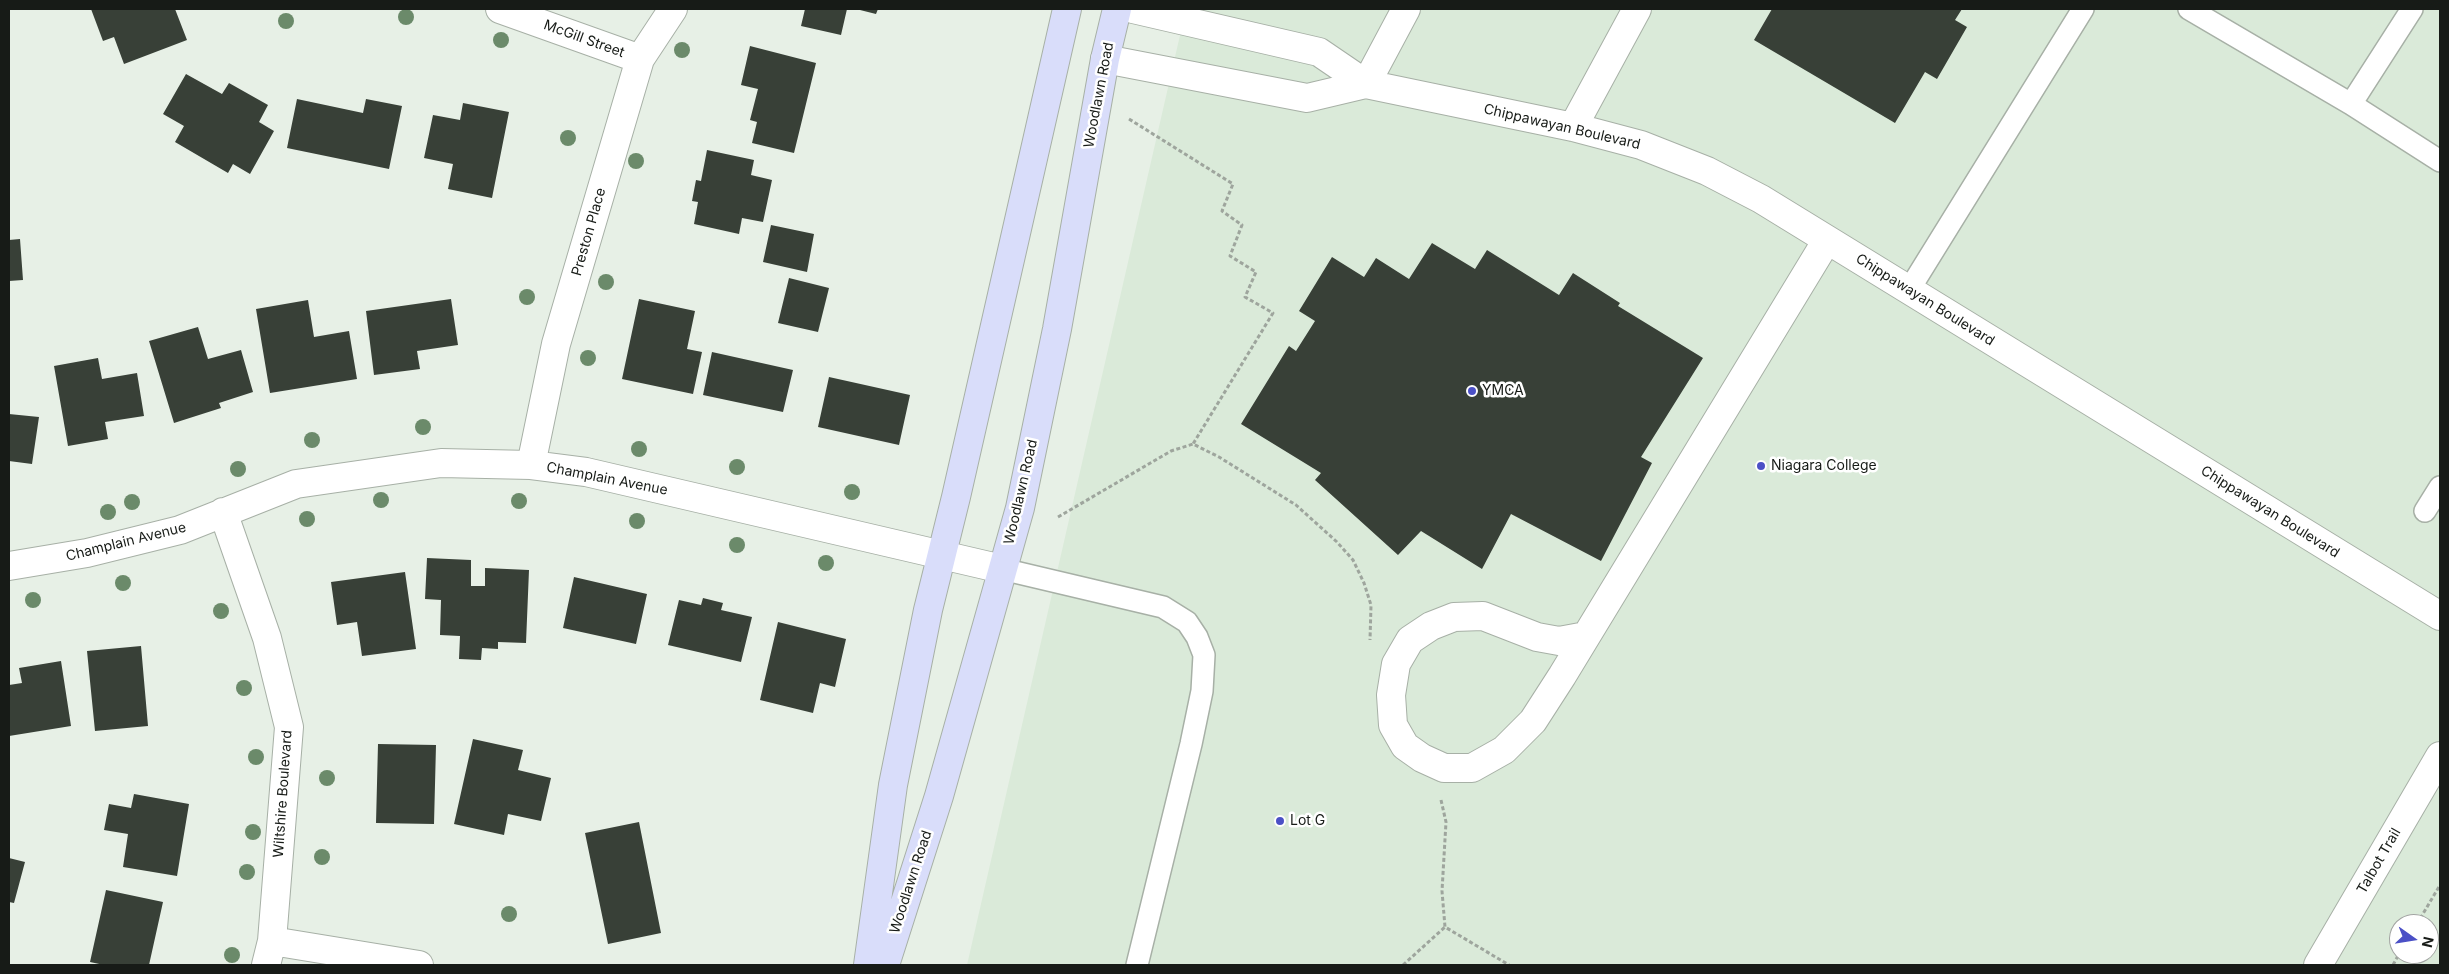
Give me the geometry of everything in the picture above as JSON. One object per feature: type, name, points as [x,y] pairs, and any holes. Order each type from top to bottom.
[{"type":"main road","name":"Woodlawn Road","points":[[868,965],[893,785],[928,610],[1068,9]]},
{"type":"main road","name":"Woodlawn Road","points":[[885,965],[939,796],[1020,508],[1055,338],[1105,59],[1117,9]]},
{"type":"street","name":"McGill Street","points":[[500,9],[640,59]]},
{"type":"street","name":"Preston Place","points":[[531,465],[556,344],[640,59],[673,9]]},
{"type":"street","name":"Chippawayan Boulevard","points":[[1133,9],[1319,52],[1366,84],[1573,127],[1641,145],[1707,171],[1760,199],[2440,616]]},
{"type":"street","points":[[1366,84],[1406,9]]},
{"type":"street","points":[[1573,127],[1637,9]]},
{"type":"street","name":"Chippawayan Boulevard","points":[[1105,59],[1307,98],[1366,84]]},
{"type":"street","points":[[1586,636],[1559,641],[1537,637],[1483,616],[1454,616],[1431,626],[1410,640],[1396,664],[1391,695],[1392,725],[1404,746],[1422,758],[1444,768],[1472,768],[1504,750],[1533,721],[1586,636],[1827,240]]},
{"type":"street","name":"Champlain Avenue","points":[[9,566],[87,553],[180,530],[296,484],[442,463],[531,465],[586,472],[1002,569]]},
{"type":"street","name":"Wiltshire Boulevard","points":[[223,512],[267,638],[290,727],[269,953]]},
{"type":"street","name":"Talbot Trail","points":[[2318,965],[2440,756]]},
{"type":"street","points":[[269,953],[419,965]]},
{"type":"lane","points":[[1909,290],[2083,9]]},
{"type":"lane","points":[[2189,9],[2350,104],[2440,161]]},
{"type":"lane","points":[[2350,104],[2412,9]]},
{"type":"lane","points":[[2425,511],[2440,487]]},
{"type":"lane","points":[[1002,569],[1163,607],[1187,622],[1197,637],[1204,655],[1202,691],[1191,744],[1137,965]]},
{"type":"path","points":[[1058,517],[1171,451],[1193,444],[1273,313],[1245,297],[1256,272],[1230,256],[1242,225],[1222,211],[1233,184],[1129,119]]},
{"type":"path","points":[[1193,444],[1219,457],[1288,500],[1310,517]]},
{"type":"path","points":[[2423,914],[2440,885]]},
{"type":"path","points":[[1402,965],[1445,927]]},
{"type":"shaded area","name":"Niagara College","points":[[1186,9],[2440,9],[2440,965],[967,965]]},
{"type":"building","points":[[91,9],[175,9],[187,40],[124,64],[114,37],[103,41]]},
{"type":"building","points":[[805,9],[847,9],[841,35],[801,26]]},
{"type":"building","points":[[856,9],[878,9],[876,14]]},
{"type":"building","points":[[1772,9],[1962,9],[1955,20],[1967,27],[1937,79],[1925,72],[1895,123],[1754,40]]},
{"type":"building","points":[[750,46],[816,63],[794,153],[752,143],[757,122],[750,120],[758,89],[741,85]]},
{"type":"building","points":[[186,74],[222,94],[229,83],[268,105],[259,122],[274,131],[250,174],[233,164],[228,173],[175,142],[184,126],[163,114]]},
{"type":"building","points":[[297,99],[363,113],[366,99],[402,106],[389,169],[287,148]]},
{"type":"building","points":[[463,103],[509,112],[492,198],[448,189],[453,164],[424,158],[433,115],[460,120]]},
{"type":"building","points":[[707,150],[754,160],[751,175],[772,180],[763,222],[742,218],[739,234],[694,224],[698,202],[692,201],[696,180],[701,181]]},
{"type":"building","points":[[771,225],[814,234],[807,272],[763,262]]},
{"type":"building","points":[[20,239],[23,280],[9,281],[9,240]]},
{"type":"building","name":"YMCA","points":[[1432,243],[1475,269],[1487,250],[1559,295],[1573,273],[1620,303],[1618,306],[1703,358],[1641,457],[1652,463],[1601,561],[1511,514],[1482,569],[1421,531],[1398,555],[1315,480],[1321,473],[1241,424],[1289,346],[1296,351],[1315,321],[1299,311],[1332,257],[1364,277],[1376,258],[1409,279]]},
{"type":"building","points":[[789,278],[829,288],[818,332],[778,323]]},
{"type":"building","points":[[451,299],[458,345],[417,351],[420,369],[374,375],[366,311]]},
{"type":"building","points":[[639,299],[695,311],[687,349],[702,352],[693,394],[622,379]]},
{"type":"building","points":[[308,300],[314,337],[349,331],[357,379],[270,393],[256,309]]},
{"type":"building","points":[[198,327],[208,359],[241,350],[253,392],[219,403],[221,408],[174,423],[149,341]]},
{"type":"building","points":[[712,352],[793,370],[783,412],[703,395]]},
{"type":"building","points":[[98,358],[102,379],[137,373],[144,416],[105,422],[108,439],[68,446],[54,366]]},
{"type":"building","points":[[829,377],[910,395],[899,445],[818,427]]},
{"type":"building","points":[[9,414],[39,417],[32,464],[9,461]]},
{"type":"building","points":[[427,558],[471,560],[471,586],[485,586],[485,568],[529,570],[526,643],[498,642],[498,649],[482,648],[481,660],[459,659],[460,636],[440,635],[441,600],[425,599]]},
{"type":"building","points":[[405,572],[416,649],[362,656],[357,622],[337,625],[331,582]]},
{"type":"building","points":[[574,577],[647,594],[636,644],[563,628]]},
{"type":"building","points":[[703,598],[723,603],[721,610],[752,617],[741,662],[668,645],[679,600],[701,605]]},
{"type":"building","points":[[778,622],[846,639],[835,687],[820,683],[813,713],[760,700]]},
{"type":"building","points":[[141,646],[148,726],[95,731],[87,651]]},
{"type":"building","points":[[61,661],[71,726],[9,736],[9,685],[22,683],[19,668]]},
{"type":"building","points":[[473,739],[523,750],[518,770],[551,778],[541,821],[508,814],[504,835],[454,824]]},
{"type":"building","points":[[378,744],[436,745],[434,824],[376,823]]},
{"type":"building","points":[[134,794],[189,804],[177,876],[123,867],[128,834],[104,830],[109,804],[131,808]]},
{"type":"building","points":[[639,822],[661,933],[608,944],[585,833]]},
{"type":"building","points":[[9,858],[25,862],[14,903],[9,902]]},
{"type":"building","points":[[106,890],[163,902],[149,965],[104,965],[90,962]]},
{"type":"place","name":"YMCA","points":[[1472,391]]},
{"type":"place","name":"Niagara College","points":[[1761,466]]},
{"type":"place","name":"Lot G","points":[[1280,821]]}]
